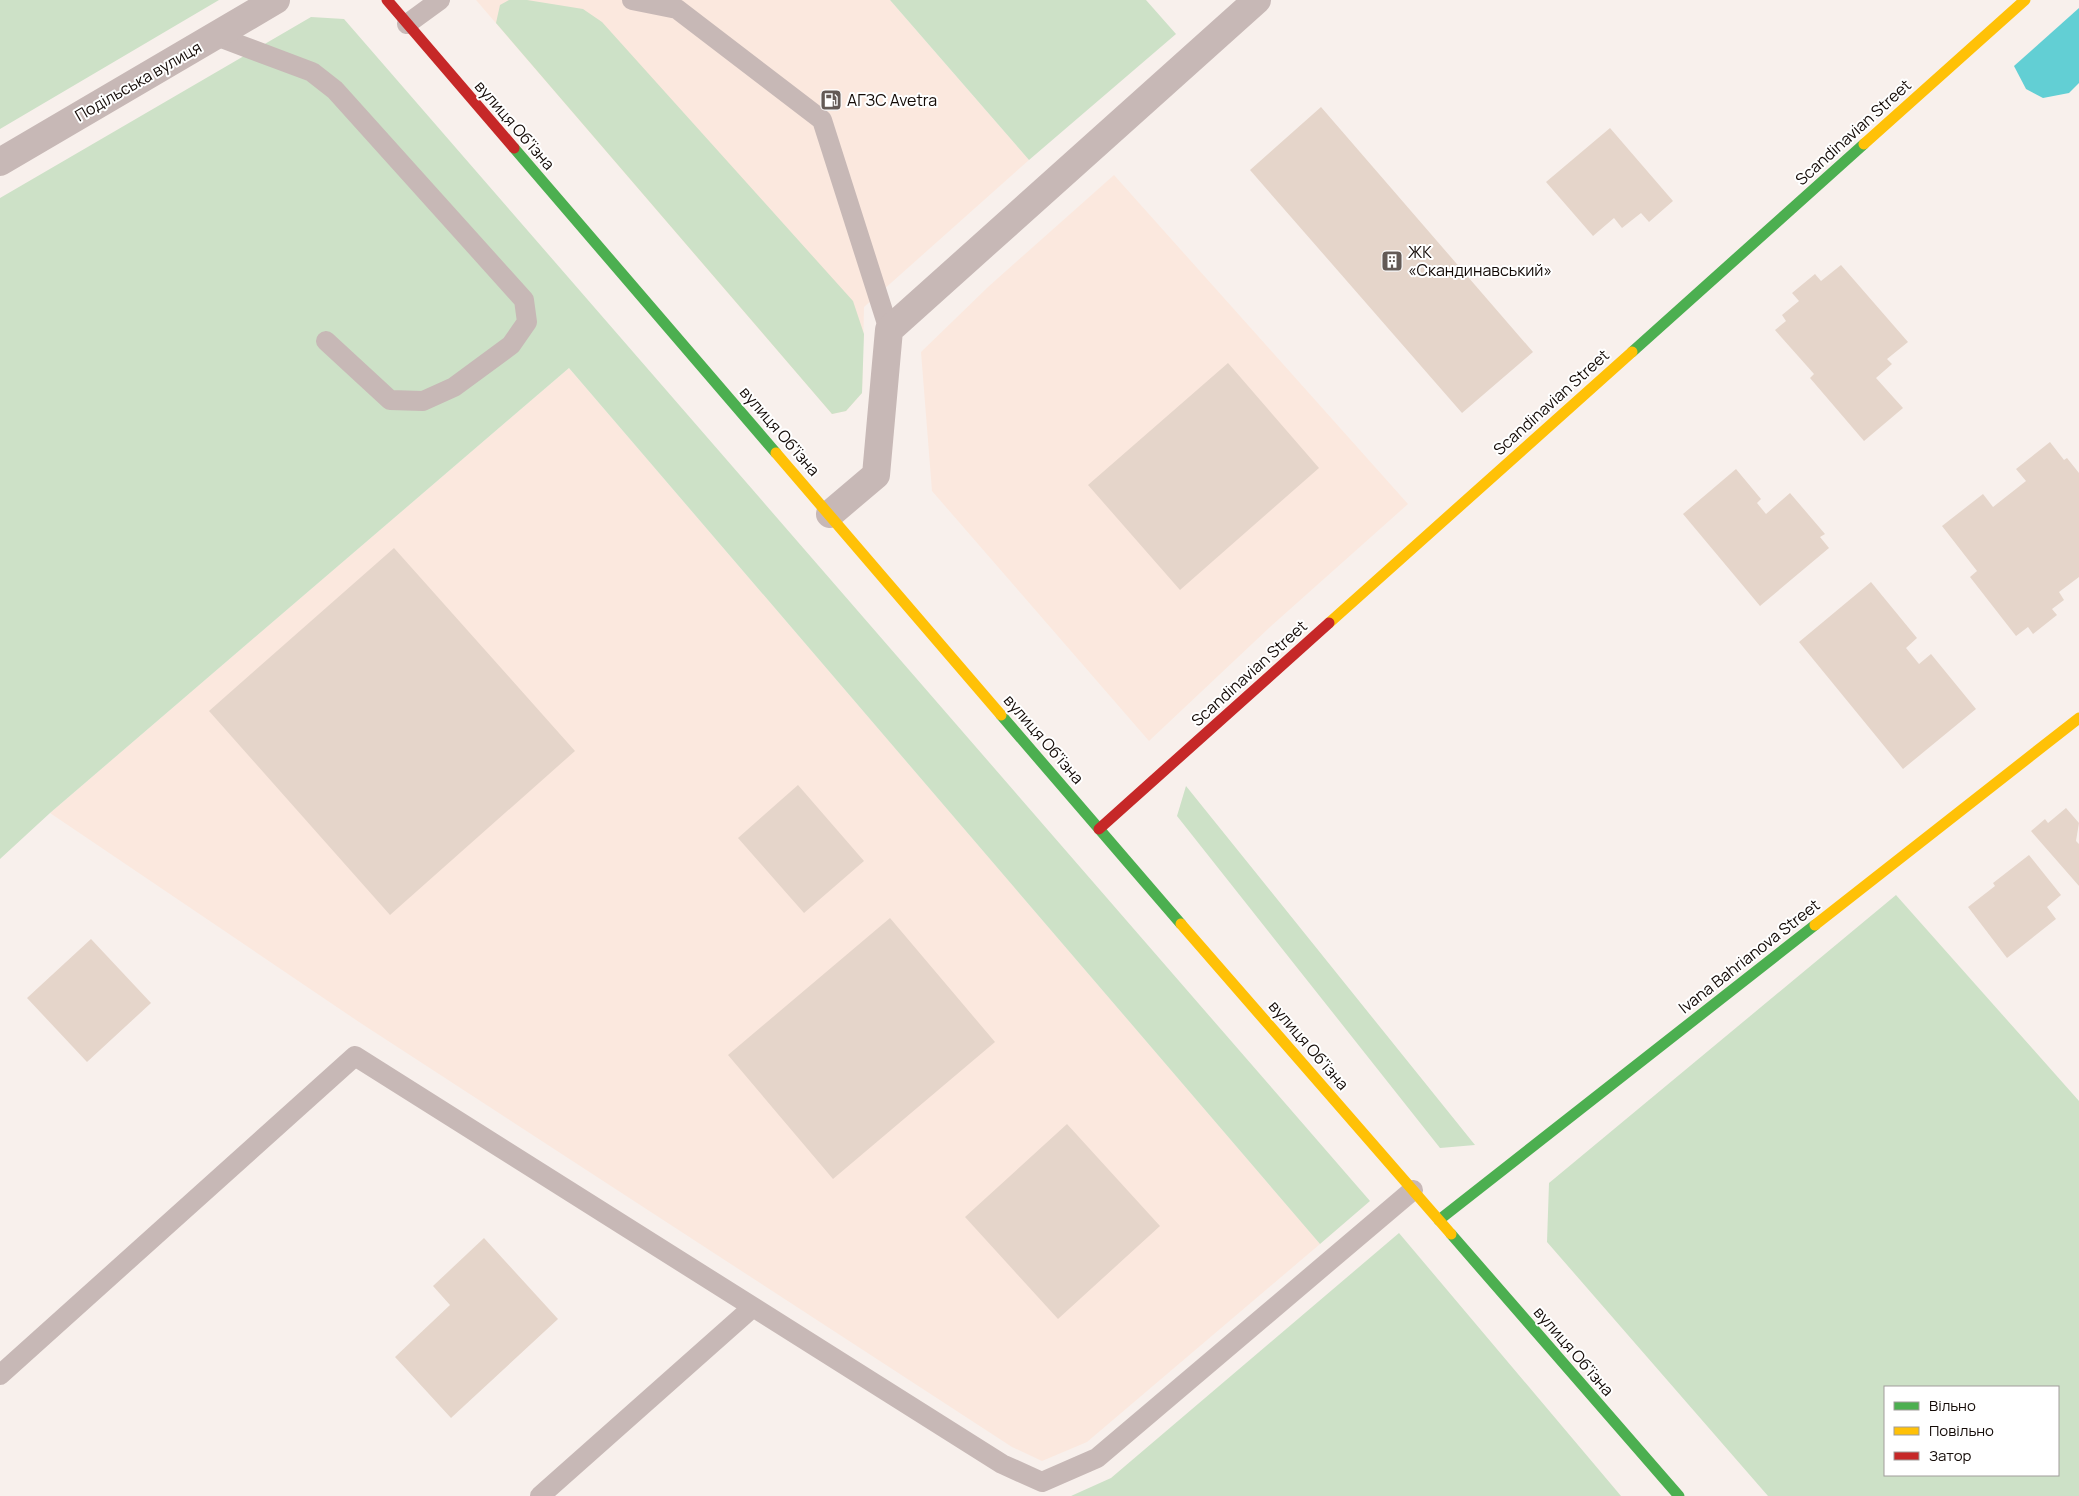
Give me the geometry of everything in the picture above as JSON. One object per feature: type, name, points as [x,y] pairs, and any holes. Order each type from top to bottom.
[{"type":"main road","name":"вулиця Об’їзна","points":[[387,0],[1099,829],[1679,1496]]},
{"type":"main road","name":"Scandinavian Street","points":[[1099,829],[2025,0]]},
{"type":"main road","name":"Ivana Bahrianova Street","points":[[1439,1220],[2079,718]]},
{"type":"street","name":"Подільська вулиця","points":[[0,162],[276,0]]},
{"type":"street","points":[[830,514],[876,476],[889,330],[1257,0]]},
{"type":"lane","points":[[407,24],[440,0]]},
{"type":"lane","points":[[632,0],[677,9],[822,120],[889,330]]},
{"type":"lane","points":[[216,36],[312,72],[335,90],[524,300],[527,322],[511,345],[454,387],[422,400],[390,400],[326,341]]},
{"type":"lane","points":[[0,1375],[355,1056],[1002,1464],[1042,1482],[1097,1458],[1413,1190]]},
{"type":"lane","points":[[540,1496],[753,1306]]},
{"type":"shaded area","points":[[476,0],[890,0],[1029,160],[864,307],[862,393],[846,411],[832,414]]},
{"type":"shaded area","points":[[1114,175],[1408,504],[1270,627],[1149,741],[932,491],[921,352],[988,287]]},
{"type":"shaded area","points":[[569,368],[1320,1244],[1087,1442],[1042,1461],[1012,1447],[359,1022],[50,813]]},
{"type":"green space","points":[[0,0],[219,0],[0,129]]},
{"type":"green space","points":[[509,0],[527,0],[583,9],[602,22],[853,301],[864,334],[862,393],[846,411],[832,414],[496,23],[500,5]]},
{"type":"green space","points":[[890,0],[1146,0],[1176,34],[1029,160]]},
{"type":"green space","points":[[311,17],[344,19],[1370,1201],[1320,1244],[569,368],[50,813],[0,859],[0,198]]},
{"type":"green space","points":[[1186,786],[1475,1145],[1440,1148],[1177,816]]},
{"type":"green space","points":[[1896,895],[2079,1101],[2079,1496],[1768,1496],[1547,1242],[1549,1183]]},
{"type":"green space","points":[[1399,1233],[1621,1496],[1071,1496],[1111,1478]]},
{"type":"water","points":[[2079,8],[2079,83],[2069,93],[2043,98],[2026,89],[2014,66]]},
{"type":"building","name":"ЖК «Скандинавський»","points":[[1321,107],[1533,352],[1462,413],[1250,170]]},
{"type":"building","points":[[1610,128],[1673,201],[1649,222],[1641,213],[1622,228],[1614,218],[1593,236],[1546,182]]},
{"type":"building","points":[[1841,265],[1908,342],[1887,359],[1892,364],[1876,378],[1903,408],[1864,441],[1810,378],[1814,374],[1775,330],[1786,321],[1782,315],[1799,301],[1792,293],[1815,274],[1821,281]]},
{"type":"building","points":[[1228,363],[1319,468],[1180,590],[1088,485]]},
{"type":"building","points":[[2050,442],[2064,460],[2067,458],[2079,473],[2079,577],[2059,592],[2064,600],[2052,609],[2057,615],[2033,634],[2028,627],[2016,636],[1970,577],[1977,571],[1942,526],[1983,494],[1993,507],[2026,481],[2016,469]]},
{"type":"building","points":[[1736,469],[1761,499],[1757,503],[1766,514],[1790,493],[1825,534],[1820,537],[1829,548],[1760,606],[1683,514]]},
{"type":"building","points":[[394,548],[575,751],[390,915],[209,711]]},
{"type":"building","points":[[1871,582],[1917,638],[1906,648],[1919,664],[1931,654],[1976,709],[1903,769],[1799,642]]},
{"type":"building","points":[[798,785],[864,861],[804,913],[738,838]]},
{"type":"building","points":[[2066,808],[2079,823],[2076,841],[2079,844],[2079,886],[2031,831],[2045,819],[2048,823]]},
{"type":"building","points":[[2029,855],[2061,895],[2047,907],[2056,919],[2007,958],[1968,907],[1995,886],[1993,883]]},
{"type":"building","points":[[890,918],[995,1042],[833,1179],[728,1055]]},
{"type":"building","points":[[91,939],[151,1003],[87,1062],[27,998]]},
{"type":"building","points":[[1067,1124],[1160,1226],[1058,1319],[965,1217]]},
{"type":"building","points":[[484,1238],[558,1319],[451,1418],[395,1357],[450,1305],[433,1286]]},
{"type":"traffic: fast","points":[[1632,352],[1864,144]]},
{"type":"traffic: fast","points":[[514,148],[776,453]]},
{"type":"traffic: fast","points":[[1001,715],[1181,924]]},
{"type":"traffic: fast","points":[[1439,1220],[1815,925]]},
{"type":"traffic: fast","points":[[1451,1234],[1679,1496]]},
{"type":"traffic: slow","points":[[1864,144],[2025,0]]},
{"type":"traffic: slow","points":[[1329,623],[1632,352]]},
{"type":"traffic: slow","points":[[776,453],[1001,715]]},
{"type":"traffic: slow","points":[[1815,925],[2079,718]]},
{"type":"traffic: slow","points":[[1181,924],[1451,1234]]},
{"type":"traffic: jam","points":[[387,0],[514,148]]},
{"type":"traffic: jam","points":[[1099,829],[1329,623]]},
{"type":"place","name":"АГЗС Avetra","points":[[831,100]]},
{"type":"place","name":"ЖК «Скандинавський»","points":[[1392,261]]}]
